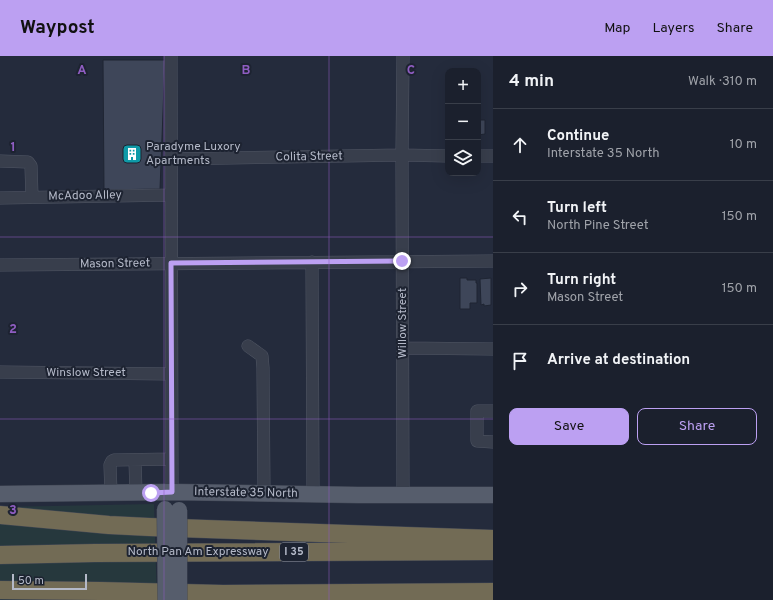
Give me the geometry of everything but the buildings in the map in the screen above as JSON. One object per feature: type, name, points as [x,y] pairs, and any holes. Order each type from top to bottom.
[{"type":"highway","points":[[0,515],[149,527],[493,539]]},
{"type":"highway","points":[[0,544],[95,553]]},
{"type":"highway","name":"North Pan Am Expressway","points":[[0,555],[95,553],[493,551]]},
{"type":"highway","points":[[0,590],[223,594],[493,592]]},
{"type":"highway","points":[[109,600],[223,594]]},
{"type":"main road","name":"Interstate 35 North","points":[[0,494],[172,492],[264,494],[493,494]]},
{"type":"main road","points":[[166,600],[172,492]]},
{"type":"main road","points":[[172,509],[179,600]]},
{"type":"street","points":[[171,56],[172,492]]},
{"type":"street","name":"Willow Street","points":[[403,56],[403,494]]},
{"type":"street","name":"Colita Street","points":[[171,159],[402,155],[445,156]]},
{"type":"street","points":[[481,156],[493,156]]},
{"type":"street","points":[[0,161],[28,162],[31,166],[32,198]]},
{"type":"street","name":"McAdoo Alley","points":[[0,198],[171,195]]},
{"type":"street","name":"Mason Street","points":[[0,265],[493,261]]},
{"type":"street","points":[[312,262],[313,494]]},
{"type":"street","points":[[248,346],[262,356],[264,494]]},
{"type":"street","points":[[403,348],[493,348]]},
{"type":"street","name":"Winslow Street","points":[[0,372],[171,374]]},
{"type":"street","points":[[493,411],[477,411],[477,441],[493,442]]},
{"type":"street","points":[[111,493],[110,465],[112,461],[172,458]]},
{"type":"street","points":[[136,460],[136,493]]},
{"type":"shaded area","points":[[154,504],[157,600],[0,600],[0,507]]},
{"type":"place","name":"Paradyme Luxory Apartments","points":[[132,154]]},
{"type":"route","points":[[151,493],[172,492],[171,263],[402,261]]}]
